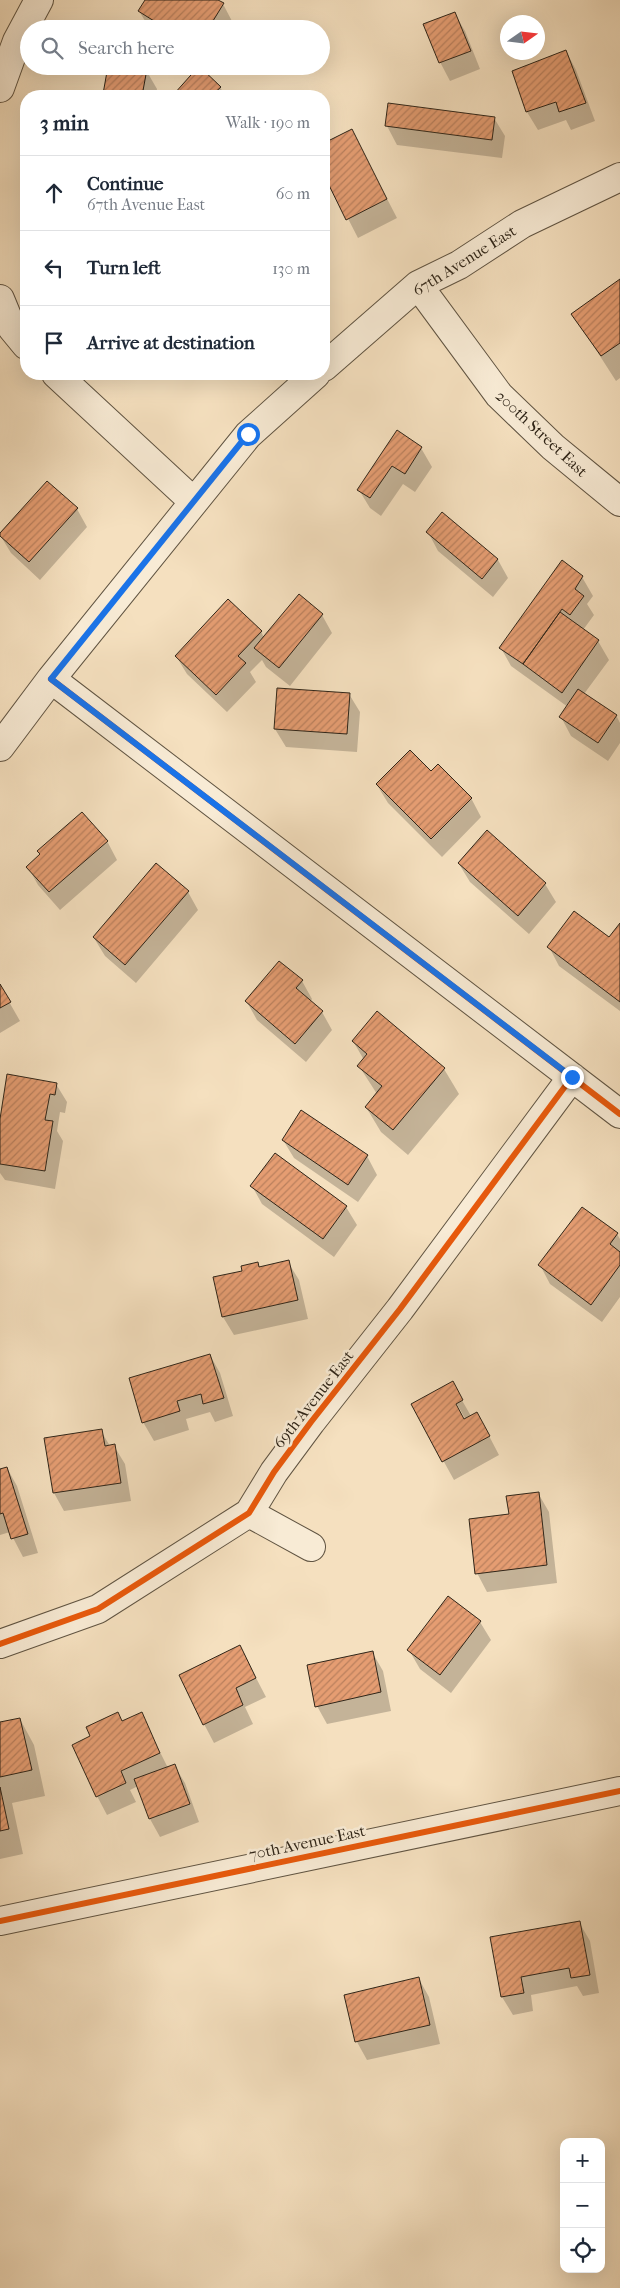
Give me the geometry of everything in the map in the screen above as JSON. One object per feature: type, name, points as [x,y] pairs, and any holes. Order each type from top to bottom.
[{"type":"street","points":[[28,20],[38,0]]},
{"type":"street","points":[[0,88],[20,35]]},
{"type":"street","name":"67th Avenue East","points":[[330,362],[418,285],[459,265],[522,224],[620,177]]},
{"type":"street","name":"200th Street East","points":[[418,285],[499,395],[553,447],[620,502]]},
{"type":"street","points":[[0,299],[12,328],[20,338]]},
{"type":"street","points":[[62,380],[194,502]]},
{"type":"street","points":[[0,747],[51,679],[248,434],[309,380]]},
{"type":"street","points":[[51,679],[620,1114]]},
{"type":"street","name":"69th Avenue East","points":[[0,1644],[98,1609],[250,1513],[274,1472],[400,1309],[572,1077]]},
{"type":"street","points":[[250,1513],[311,1547]]},
{"type":"street","name":"70th Avenue East","points":[[0,1921],[620,1791]]},
{"type":"building","points":[[145,0],[218,0],[224,3],[214,20],[152,20],[138,11]]},
{"type":"building","points":[[455,12],[471,51],[439,63],[423,24]]},
{"type":"building","points":[[566,50],[586,103],[559,112],[556,102],[526,112],[512,71],[545,60],[545,58]]},
{"type":"building","points":[[106,75],[146,75],[143,90],[104,90]]},
{"type":"building","points":[[191,75],[208,75],[221,87],[218,90],[178,90]]},
{"type":"building","points":[[388,103],[495,117],[492,140],[385,126]]},
{"type":"building","points":[[352,129],[387,199],[346,220],[330,187],[330,140]]},
{"type":"building","points":[[620,279],[620,343],[601,356],[571,314]]},
{"type":"building","points":[[397,430],[422,447],[405,474],[392,466],[370,498],[357,490]]},
{"type":"building","points":[[47,481],[78,508],[29,562],[0,536],[0,533]]},
{"type":"building","points":[[442,512],[498,559],[482,579],[426,532]]},
{"type":"building","points":[[562,560],[583,576],[575,589],[584,596],[570,615],[562,609],[523,664],[499,648]]},
{"type":"building","points":[[299,594],[323,614],[279,668],[254,648]]},
{"type":"building","points":[[228,599],[262,631],[238,656],[246,663],[216,695],[175,656]]},
{"type":"building","points":[[560,612],[599,640],[562,693],[523,664]]},
{"type":"building","points":[[277,688],[350,693],[347,734],[274,729]]},
{"type":"building","points":[[578,689],[617,715],[598,743],[559,717]]},
{"type":"building","points":[[410,750],[431,771],[438,764],[472,798],[431,839],[376,784]]},
{"type":"building","points":[[82,812],[108,841],[49,892],[26,867],[40,854],[37,851]]},
{"type":"building","points":[[487,830],[546,883],[518,916],[458,863]]},
{"type":"building","points":[[156,863],[189,891],[125,965],[93,937]]},
{"type":"building","points":[[574,911],[609,937],[620,923],[620,1002],[547,947]]},
{"type":"building","points":[[279,961],[303,980],[296,988],[323,1011],[295,1044],[245,1001]]},
{"type":"building","points":[[0,984],[11,1002],[0,1008]]},
{"type":"building","points":[[377,1011],[445,1068],[393,1130],[365,1107],[382,1086],[357,1066],[367,1054],[352,1041]]},
{"type":"building","points":[[7,1074],[57,1083],[55,1095],[50,1094],[45,1120],[53,1121],[45,1171],[0,1164],[0,1119]]},
{"type":"building","points":[[301,1110],[368,1155],[348,1185],[282,1140]]},
{"type":"building","points":[[275,1153],[347,1206],[323,1239],[250,1186]]},
{"type":"building","points":[[582,1207],[618,1233],[610,1244],[620,1252],[620,1265],[591,1305],[538,1265]]},
{"type":"building","points":[[289,1260],[298,1300],[222,1317],[213,1277],[242,1271],[241,1266],[258,1262],[259,1267]]},
{"type":"building","points":[[210,1354],[224,1398],[203,1404],[201,1394],[177,1401],[180,1411],[142,1423],[129,1378]]},
{"type":"building","points":[[453,1381],[463,1400],[456,1404],[464,1419],[477,1412],[490,1436],[442,1462],[411,1404]]},
{"type":"building","points":[[102,1429],[105,1446],[115,1444],[121,1483],[53,1493],[44,1438]]},
{"type":"building","points":[[7,1467],[28,1534],[11,1539],[3,1513],[0,1514],[0,1469]]},
{"type":"building","points":[[539,1492],[547,1565],[475,1574],[469,1519],[509,1514],[506,1496]]},
{"type":"building","points":[[448,1596],[481,1621],[440,1675],[407,1650]]},
{"type":"building","points":[[240,1645],[256,1678],[236,1688],[243,1705],[203,1725],[179,1675]]},
{"type":"building","points":[[373,1651],[381,1692],[315,1707],[307,1665]]},
{"type":"building","points":[[118,1712],[122,1721],[142,1712],[160,1753],[121,1771],[126,1783],[96,1797],[72,1745],[90,1736],[86,1727]]},
{"type":"building","points":[[20,1718],[32,1770],[0,1777],[0,1722]]},
{"type":"building","points":[[175,1764],[190,1804],[149,1819],[134,1779]]},
{"type":"building","points":[[0,1787],[9,1829],[0,1831]]},
{"type":"building","points":[[580,1921],[590,1975],[571,1978],[569,1968],[521,1977],[524,1993],[501,1997],[490,1937]]},
{"type":"building","points":[[419,1977],[430,2025],[355,2042],[344,1995]]},
{"type":"cycle path","points":[[51,679],[620,1114]]},
{"type":"cycle path","points":[[0,1644],[98,1609],[249,1513],[274,1472],[311,1422],[400,1309],[572,1077]]},
{"type":"cycle path","points":[[0,1921],[620,1791]]},
{"type":"route","points":[[248,434],[51,679],[572,1077]]}]
